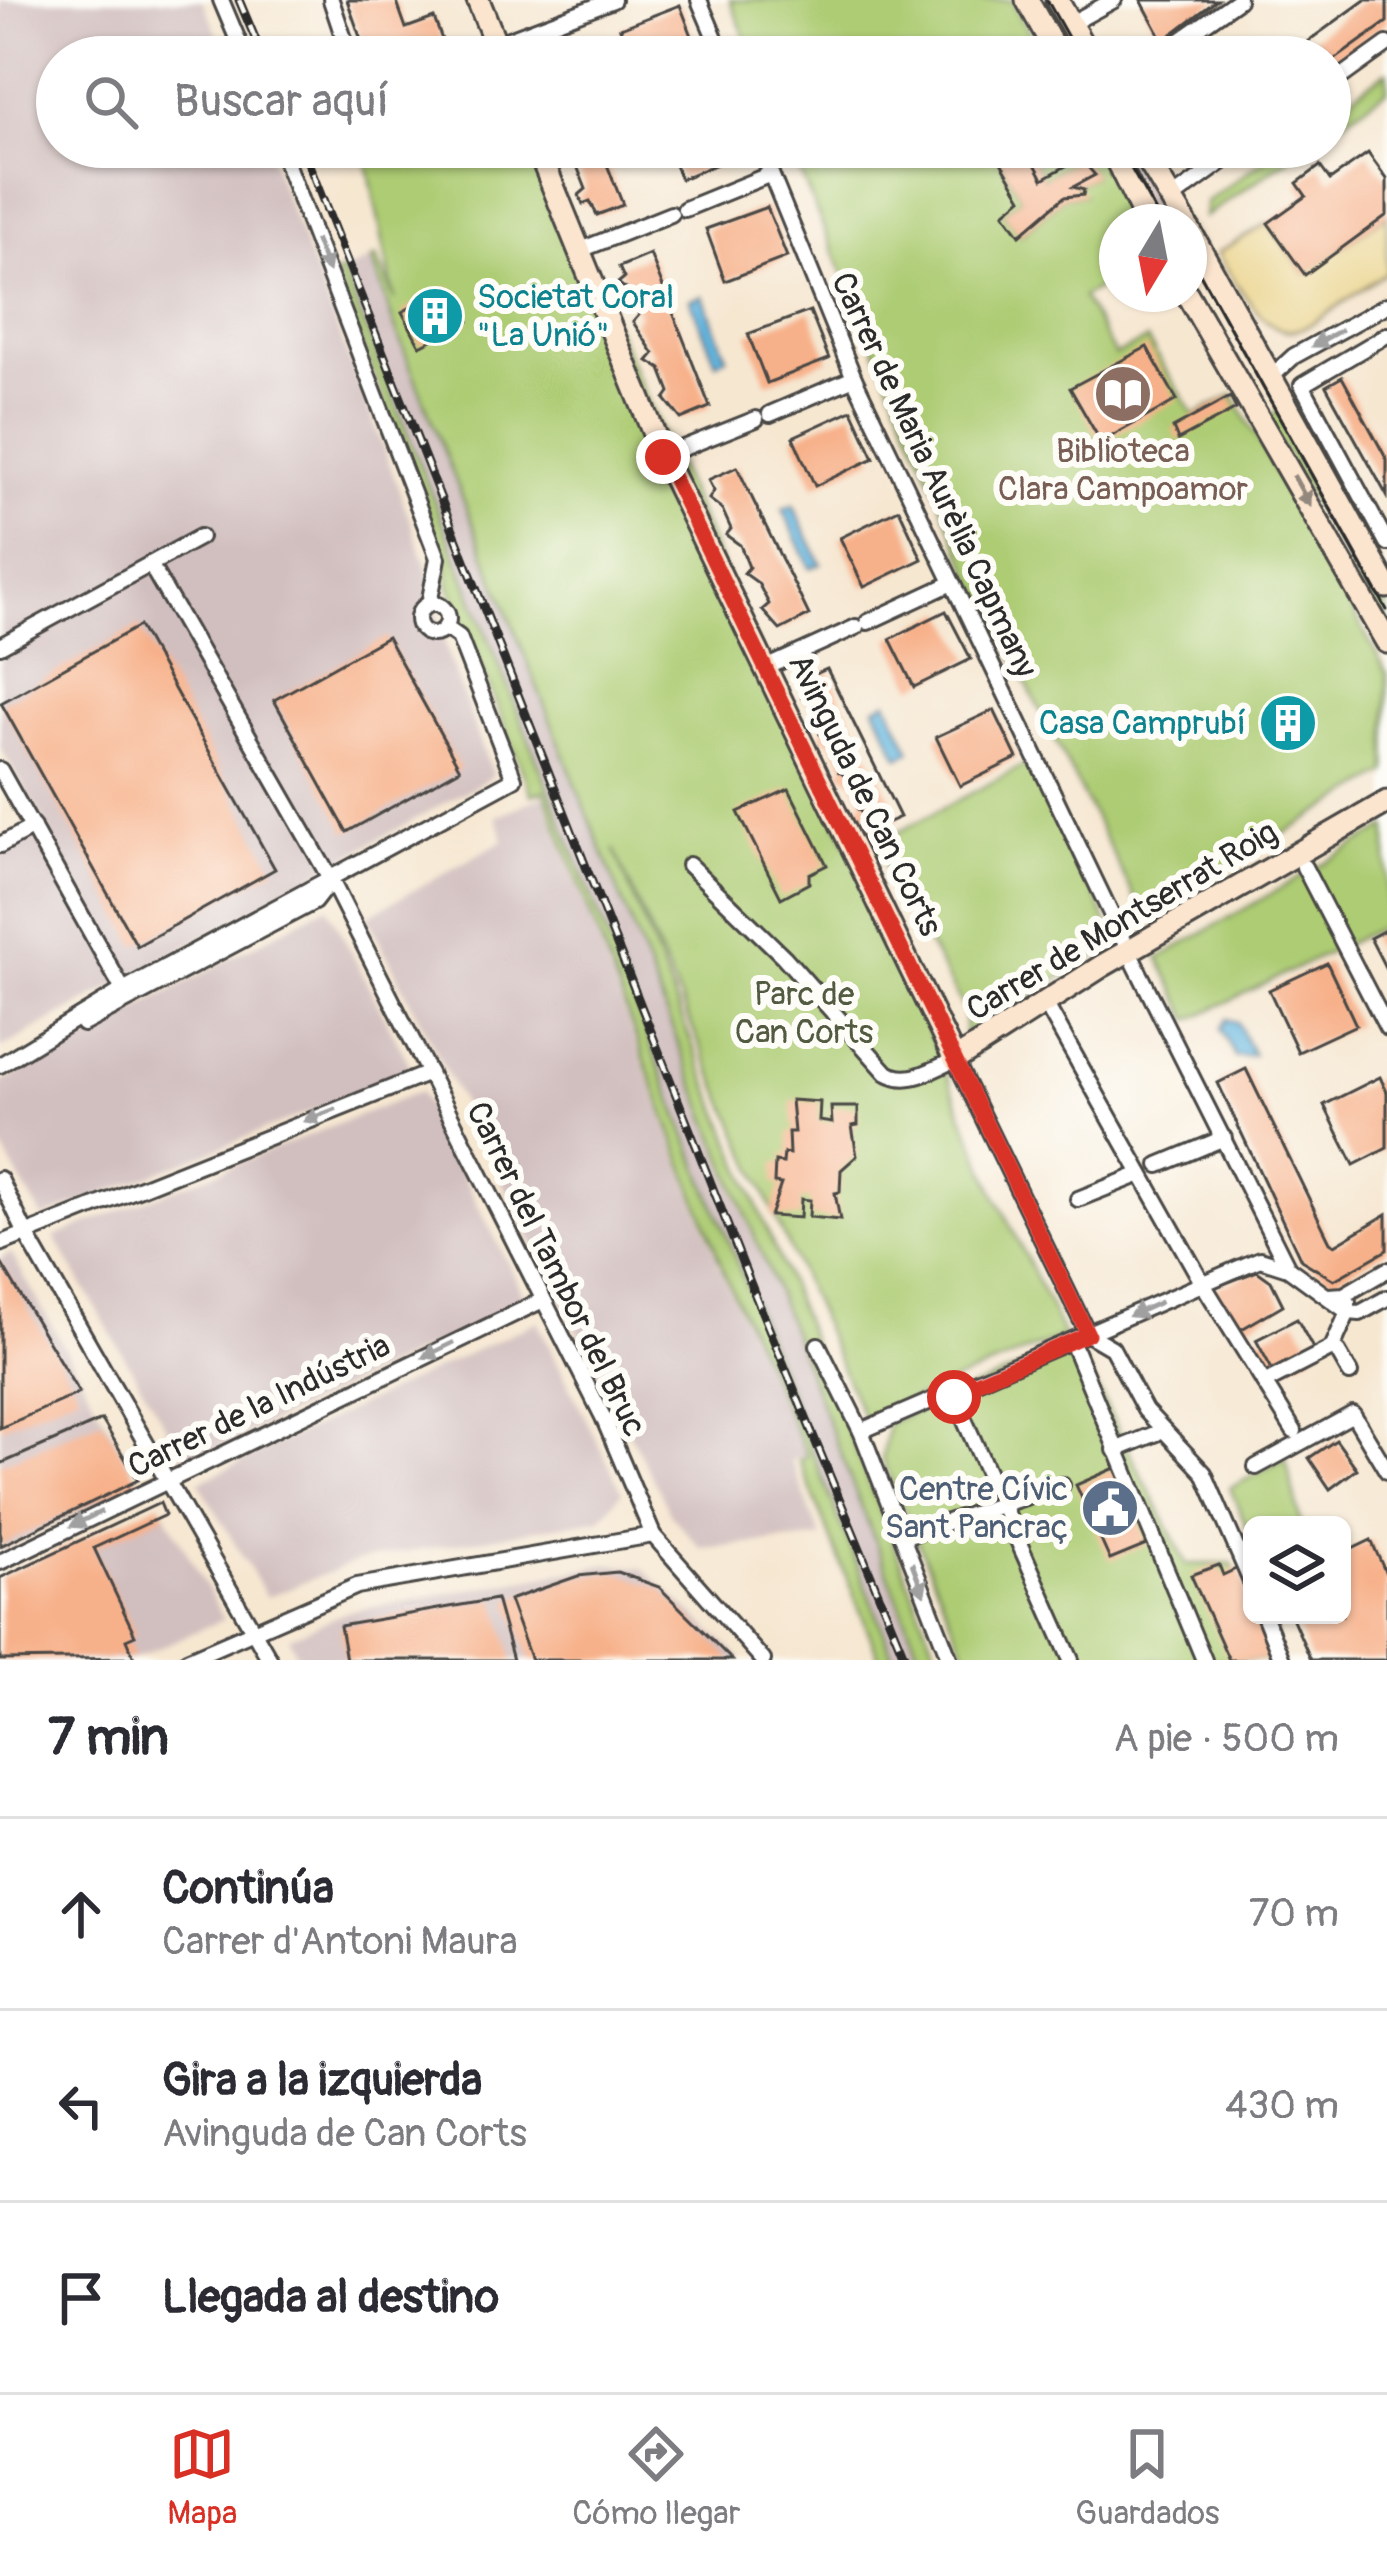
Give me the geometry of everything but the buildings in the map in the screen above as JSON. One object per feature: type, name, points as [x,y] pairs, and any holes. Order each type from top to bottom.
[{"type":"street","points":[[220,0],[236,36]]},
{"type":"street","points":[[332,0],[343,36]]},
{"type":"street","points":[[478,0],[493,36]]},
{"type":"street","points":[[531,36],[613,0]]},
{"type":"street","points":[[700,0],[715,36]]},
{"type":"street","points":[[1027,0],[1047,36]]},
{"type":"street","points":[[1057,0],[1077,36]]},
{"type":"street","points":[[1070,24],[1114,0]]},
{"type":"street","points":[[1187,36],[1238,0]]},
{"type":"street","points":[[1351,70],[1387,44]]},
{"type":"street","points":[[288,168],[438,558],[429,604],[419,613],[423,630],[434,634],[446,628]]},
{"type":"street","name":"Avinguda de Can Corts","points":[[545,168],[663,457],[1088,1334],[1112,1348],[1144,1410],[1204,1473],[1243,1562]]},
{"type":"street","name":"Carrer de Maria Aurèlia Capmany","points":[[769,168],[854,378],[1288,1268]]},
{"type":"street","points":[[1121,168],[1139,204]]},
{"type":"street","points":[[1153,168],[1174,204]]},
{"type":"street","points":[[1171,199],[1214,168]]},
{"type":"street","points":[[578,250],[771,174]]},
{"type":"street","points":[[1207,262],[1387,587]]},
{"type":"street","points":[[1257,410],[1261,390],[1294,356],[1387,305]]},
{"type":"street","points":[[1198,312],[1387,642]]},
{"type":"street","points":[[1387,335],[1302,385],[1387,543]]},
{"type":"street","points":[[663,457],[854,378]]},
{"type":"street","points":[[0,646],[200,537]]},
{"type":"street","name":"Carrer del Tambor del Bruc","points":[[151,564],[331,880],[603,1417],[652,1535],[763,1660]]},
{"type":"street","points":[[768,667],[952,583]]},
{"type":"street","points":[[429,604],[442,606],[448,616],[446,628]]},
{"type":"street","points":[[40,1044],[123,989],[514,779],[459,637],[446,628]]},
{"type":"street","points":[[0,770],[123,989]]},
{"type":"street","name":"Carrer de Montserrat Roig","points":[[689,865],[784,957],[887,1073],[900,1081],[955,1060],[1044,1001],[1387,802]]},
{"type":"street","points":[[0,845],[33,827]]},
{"type":"street","points":[[1304,867],[1387,1028]]},
{"type":"street","points":[[0,1066],[314,902],[331,880]]},
{"type":"street","points":[[1044,1001],[1203,1283],[1294,1432]]},
{"type":"street","points":[[0,1244],[429,1073]]},
{"type":"street","points":[[1159,1166],[1224,1138]]},
{"type":"street","points":[[1078,1199],[1141,1174]]},
{"type":"street","points":[[0,1179],[26,1234],[270,1660]]},
{"type":"street","points":[[861,1431],[1259,1259],[1288,1268],[1348,1312],[1360,1313],[1387,1298]]},
{"type":"street","points":[[1328,1296],[1350,1291],[1387,1270]]},
{"type":"street","points":[[1264,1383],[1332,1348],[1348,1312],[1350,1291]]},
{"type":"street","name":"Carrer de la Indústria","points":[[0,1562],[543,1300]]},
{"type":"street","points":[[818,1346],[861,1431],[950,1660]]},
{"type":"street","points":[[1074,1347],[1204,1660]]},
{"type":"street","points":[[1338,1352],[1350,1373]]},
{"type":"street","points":[[952,1393],[1071,1660]]},
{"type":"street","points":[[1256,1467],[1353,1414],[1387,1471]]},
{"type":"street","points":[[1115,1450],[1157,1433]]},
{"type":"street","points":[[908,1535],[1062,1485]]},
{"type":"street","points":[[187,1660],[357,1586],[652,1535]]},
{"type":"street","points":[[1268,1624],[1282,1660]]},
{"type":"shaded area","points":[[0,0],[202,0],[218,36],[36,36],[36,168],[274,168],[392,470],[426,565],[448,655],[493,776],[0,1049],[0,850],[45,823],[0,747]]},
{"type":"shaded area","points":[[1125,168],[1148,168],[1168,204],[1145,204]]},
{"type":"shaded area","points":[[372,259],[730,1181],[922,1660],[895,1660],[343,272]]},
{"type":"shaded area","points":[[543,796],[723,1277],[805,1455],[791,1460],[821,1538],[701,1548],[671,1515],[367,916],[504,840],[496,816]]},
{"type":"shaded area","points":[[327,906],[413,1071],[43,1218],[0,1145],[0,1083]]},
{"type":"shaded area","points":[[420,1091],[527,1301],[187,1462],[54,1237]]},
{"type":"shaded area","points":[[11,1253],[140,1482],[0,1552],[0,1258]]},
{"type":"shaded area","points":[[537,1321],[622,1491],[602,1518],[361,1560],[266,1597],[199,1482]]},
{"type":"shaded area","points":[[160,1503],[224,1619],[131,1660],[0,1660],[0,1578]]},
{"type":"shaded area","points":[[610,1564],[643,1568],[743,1660],[298,1660],[289,1637],[349,1611]]},
{"type":"green space","points":[[730,0],[1011,0],[1031,36],[745,36]]},
{"type":"green space","points":[[1387,71],[1387,90],[1351,115],[1351,97]]},
{"type":"green space","name":"Parc de Can Corts","points":[[368,168],[543,168],[907,978],[995,1194],[1064,1336],[864,1419],[614,849],[940,1660],[922,1660],[394,325],[372,259],[377,257],[395,301]]},
{"type":"green space","points":[[798,168],[1004,168],[1022,198],[1004,213],[1021,235],[1064,197],[1083,195],[1073,187],[1094,175],[1088,168],[1107,168],[1128,204],[1099,204],[1099,288],[1082,297],[1115,355],[1147,340],[1194,415],[1233,395],[1387,673],[1387,773],[1144,916],[972,576]]},
{"type":"green space","points":[[1037,168],[1062,168],[1043,179]]},
{"type":"green space","points":[[1253,168],[1275,168],[1207,215],[1206,204]]},
{"type":"green space","points":[[343,272],[895,1660],[880,1660],[799,1460],[807,1456],[725,1275],[544,791],[532,795],[335,274]]},
{"type":"green space","points":[[1281,409],[1387,597],[1387,634],[1266,418]]},
{"type":"green space","points":[[1028,763],[1040,766],[1116,944],[965,1036],[965,1011],[874,845]]},
{"type":"green space","points":[[1387,827],[1387,924],[1190,1020],[1159,958]]},
{"type":"green space","points":[[1075,1345],[1187,1564],[1232,1564],[1243,1588],[1243,1624],[1260,1624],[1276,1660],[969,1660],[882,1459],[888,1423]]},
{"type":"green space","points":[[1286,1459],[1299,1516],[1243,1519],[1230,1488]]},
{"type":"sand","points":[[1387,215],[1387,272],[1310,324],[1293,330],[1278,328],[1261,315],[1217,253],[1268,223],[1305,274]]},
{"type":"water","points":[[703,296],[727,357],[716,362],[690,300]]},
{"type":"water","points":[[793,505],[821,564],[810,568],[783,509]]},
{"type":"water","points":[[887,701],[911,751],[899,757],[875,707]]},
{"type":"water","points":[[1227,1019],[1237,1022],[1253,1055],[1235,1057],[1221,1029]]},
{"type":"tram line","points":[[1047,0],[1067,36]]},
{"type":"tram line","points":[[1131,168],[1151,204]]},
{"type":"tram line","points":[[1207,286],[1387,610]]},
{"type":"railway","points":[[239,0],[254,36]]},
{"type":"railway","points":[[310,168],[755,1295],[906,1660]]},
{"type":"place","name":"Societat Coral \"La Unió\"","points":[[435,316]]},
{"type":"place","name":"Biblioteca Clara Campoamor","points":[[1123,394]]},
{"type":"place","name":"Casa Camprubí","points":[[1288,723]]},
{"type":"place","name":"Centre Cívic Sant Pancraç","points":[[1110,1508]]},
{"type":"route","points":[[663,457],[1088,1334],[952,1393],[954,1397]]}]
